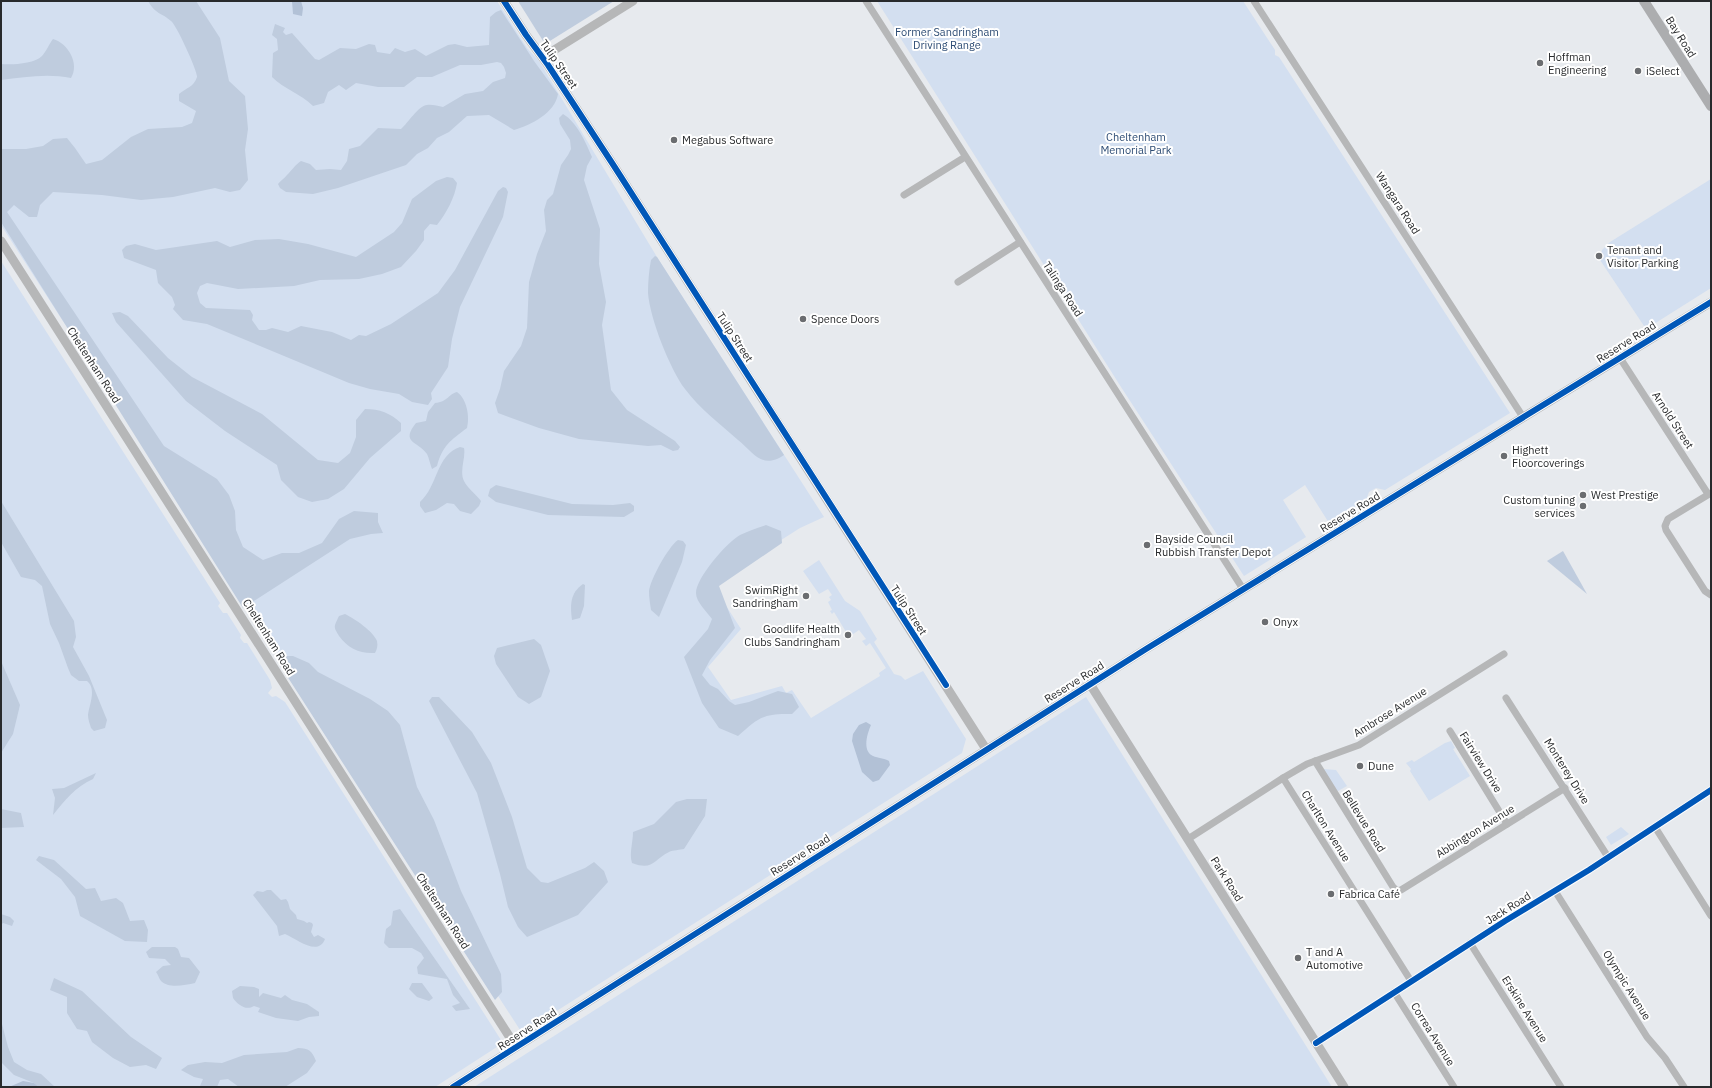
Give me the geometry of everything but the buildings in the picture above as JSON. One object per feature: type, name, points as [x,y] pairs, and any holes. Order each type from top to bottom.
[{"type":"main road","name":"Bay Road","points":[[1644,1],[1711,106]]},
{"type":"street","name":"Tulip Street","points":[[504,1],[526,35],[543,57],[623,179],[986,749]]},
{"type":"street","points":[[543,57],[633,1]]},
{"type":"street","name":"Talinga Road","points":[[866,1],[1243,589]]},
{"type":"street","name":"Wangara Road","points":[[1254,1],[1523,417]]},
{"type":"street","points":[[904,195],[965,157]]},
{"type":"street","name":"Cheltenham Road","points":[[1,241],[516,1047]]},
{"type":"street","points":[[958,282],[1020,242]]},
{"type":"street","name":"Reserve Road","points":[[453,1087],[1090,684],[1711,302]]},
{"type":"street","name":"Arnold Street","points":[[1620,358],[1710,493]]},
{"type":"street","points":[[1710,493],[1668,519],[1666,530],[1705,591],[1711,595]]},
{"type":"street","name":"Ambrose Avenue","points":[[1283,778],[1302,766],[1359,745],[1504,654]]},
{"type":"street","name":"Park Road","points":[[1090,684],[1344,1087]]},
{"type":"street","name":"Monterey Drive","points":[[1506,698],[1608,857]]},
{"type":"street","name":"Fairview Drive","points":[[1450,731],[1507,824]]},
{"type":"street","name":"Bellevue Road","points":[[1315,761],[1389,880],[1397,890]]},
{"type":"street","points":[[1188,839],[1283,778]]},
{"type":"street","name":"Charlton Avenue","points":[[1283,778],[1411,981]]},
{"type":"street","name":"Abbington Avenue","points":[[1397,890],[1401,890],[1565,788]]},
{"type":"street","name":"Jack Road","points":[[1316,1043],[1711,790]]},
{"type":"street","points":[[1655,827],[1711,916]]},
{"type":"street","name":"Olympic Avenue","points":[[1555,891],[1647,1037],[1665,1058],[1684,1087]]},
{"type":"street","name":"Erskine Avenue","points":[[1470,943],[1561,1087]]},
{"type":"street","name":"Correa Avenue","points":[[1394,992],[1454,1087]]},
{"type":"green space","points":[[1,1],[497,1],[527,48],[539,61],[657,257],[824,517],[800,528],[712,584],[741,629],[708,667],[731,700],[782,686],[786,693],[792,690],[811,718],[880,676],[879,673],[886,668],[870,643],[866,646],[862,641],[866,639],[859,630],[849,637],[834,612],[832,614],[830,611],[832,610],[828,602],[831,600],[829,597],[832,595],[828,589],[819,594],[803,571],[819,560],[845,601],[860,611],[877,639],[874,642],[894,674],[901,676],[905,680],[923,671],[966,739],[962,753],[522,1033],[1,225]]},
{"type":"green space","points":[[877,1],[1243,1],[1275,50],[1275,55],[1279,57],[1510,413],[1385,490],[1376,488],[1369,492],[1366,500],[1329,523],[1305,485],[1283,500],[1306,537],[1244,576],[1121,387]]},
{"type":"green space","points":[[1711,179],[1711,288],[1646,329],[1600,260],[1602,250],[1610,242]]},
{"type":"green space","points":[[1,261],[220,603],[218,606],[223,613],[227,613],[241,635],[240,638],[244,643],[247,643],[270,680],[272,688],[268,693],[272,697],[276,696],[285,702],[501,1040],[500,1045],[435,1087],[1,1087]]},
{"type":"green space","points":[[1086,697],[1332,1087],[474,1087]]},
{"type":"green space","points":[[1451,741],[1455,748],[1453,749],[1470,776],[1429,801],[1406,763],[1412,760],[1414,762],[1445,743]]},
{"type":"green space","points":[[1323,769],[1336,770],[1347,786],[1338,791],[1336,790]]},
{"type":"green space","points":[[1621,827],[1629,834],[1611,845],[1606,837]]},
{"type":"shaded area","points":[[148,1],[196,1],[220,38],[229,81],[245,96],[248,129],[245,150],[248,180],[240,190],[230,192],[215,188],[173,197],[141,200],[102,195],[53,192],[40,205],[37,217],[29,217],[14,205],[7,212],[164,446],[217,479],[229,495],[235,511],[236,530],[243,547],[263,560],[282,553],[299,553],[322,543],[339,519],[354,511],[378,513],[378,522],[383,533],[350,539],[243,608],[1,222],[1,149],[26,149],[43,146],[53,139],[67,138],[86,164],[102,160],[131,137],[148,129],[182,127],[192,123],[196,111],[179,101],[179,94],[192,85],[197,77],[191,58],[174,24],[156,11]]},
{"type":"shaded area","points":[[292,1],[301,1],[303,8],[302,16],[293,14]]},
{"type":"shaded area","points":[[518,1],[614,1],[545,44]]},
{"type":"shaded area","points":[[501,10],[534,61],[558,94],[552,107],[541,117],[528,125],[514,130],[489,115],[467,116],[449,132],[437,138],[428,148],[417,154],[406,165],[338,188],[313,194],[286,192],[280,188],[278,184],[301,161],[310,164],[316,170],[341,170],[347,161],[349,149],[360,146],[378,128],[401,129],[420,108],[427,105],[443,107],[465,94],[483,91],[493,82],[505,78],[506,73],[501,63],[497,62],[481,65],[460,65],[432,77],[417,77],[404,87],[378,87],[356,83],[346,90],[339,85],[328,92],[324,103],[313,106],[272,77],[273,53],[278,50],[277,39],[272,35],[275,24],[285,28],[283,32],[286,35],[292,33],[315,59],[319,60],[340,48],[356,49],[369,44],[375,45],[377,52],[390,54],[395,48],[405,52],[415,49],[426,56],[448,45],[455,44],[467,47],[489,45],[490,17]]},
{"type":"shaded area","points":[[53,39],[68,49],[71,55],[74,67],[71,78],[45,76],[1,80],[1,64],[34,61],[42,56]]},
{"type":"shaded area","points":[[563,114],[577,127],[592,157],[587,166],[584,180],[600,229],[599,264],[606,302],[602,325],[611,390],[627,410],[675,441],[680,447],[678,450],[673,451],[661,445],[648,446],[579,439],[539,428],[498,413],[495,403],[504,371],[521,346],[527,328],[529,282],[537,254],[546,231],[544,210],[547,200],[553,194],[561,165],[571,149],[570,140],[560,124],[559,118]]},
{"type":"shaded area","points":[[447,177],[453,178],[457,183],[450,205],[437,225],[430,224],[424,231],[424,240],[401,267],[382,274],[359,279],[320,280],[294,286],[238,289],[207,283],[200,286],[197,293],[200,303],[206,308],[250,310],[253,315],[252,320],[259,330],[272,328],[288,332],[301,326],[332,332],[351,340],[359,335],[366,336],[391,324],[438,293],[455,270],[498,191],[503,187],[506,188],[508,192],[503,217],[460,307],[452,339],[448,367],[431,393],[432,399],[428,405],[412,402],[399,394],[370,389],[349,383],[207,324],[183,320],[173,309],[175,305],[172,297],[158,283],[156,270],[124,258],[122,250],[126,246],[135,244],[156,250],[217,241],[230,247],[255,240],[279,239],[308,244],[356,257],[394,232],[402,223],[412,199],[436,181]]},
{"type":"shaded area","points":[[655,256],[784,455],[770,461],[759,458],[704,410],[679,380],[667,357],[657,330],[650,304],[648,293],[649,272],[651,260]]},
{"type":"shaded area","points":[[120,312],[128,316],[168,358],[192,377],[262,414],[318,460],[338,463],[350,453],[356,437],[356,420],[365,409],[384,412],[393,417],[401,423],[401,431],[370,458],[344,489],[328,499],[312,502],[298,497],[281,480],[277,465],[225,431],[186,401],[116,322],[112,313]]},
{"type":"shaded area","points":[[457,392],[463,399],[467,408],[467,428],[448,444],[439,459],[437,466],[432,469],[427,454],[412,441],[410,434],[416,423],[426,421],[428,412],[435,403],[445,400]]},
{"type":"shaded area","points":[[460,447],[464,448],[462,473],[464,481],[481,501],[479,506],[471,514],[460,511],[454,504],[447,503],[436,510],[425,513],[420,506],[420,502],[426,495],[446,457],[452,451]]},
{"type":"shaded area","points":[[496,485],[572,504],[613,505],[630,503],[634,506],[634,511],[624,517],[548,515],[496,502],[488,496],[490,489]]},
{"type":"shaded area","points":[[1,501],[74,621],[76,637],[73,647],[89,676],[107,720],[105,728],[94,731],[91,728],[88,715],[92,697],[92,688],[87,681],[79,681],[71,675],[50,624],[42,586],[35,580],[21,577],[1,542]]},
{"type":"shaded area","points":[[766,525],[781,531],[782,543],[719,586],[735,628],[710,660],[702,675],[710,685],[718,689],[735,705],[749,702],[778,691],[792,694],[799,707],[792,714],[774,714],[762,718],[738,736],[719,728],[702,703],[684,657],[708,629],[712,619],[696,596],[697,586],[706,570],[720,552],[734,539],[740,535]]},
{"type":"shaded area","points":[[678,540],[683,541],[686,545],[682,562],[659,617],[651,610],[649,593],[650,586],[669,549]]},
{"type":"shaded area","points":[[1563,551],[1587,594],[1547,561]]},
{"type":"shaded area","points":[[583,584],[585,585],[584,606],[580,618],[572,620],[571,609],[573,595]]},
{"type":"shaded area","points":[[345,614],[372,633],[377,641],[377,649],[375,653],[364,653],[355,650],[339,636],[335,629],[335,625],[339,616]]},
{"type":"shaded area","points":[[534,639],[541,645],[550,671],[541,697],[529,704],[518,697],[496,664],[494,656],[497,648]]},
{"type":"shaded area","points":[[285,656],[293,656],[309,663],[318,672],[370,699],[388,711],[400,725],[417,787],[434,820],[461,891],[501,974],[502,992],[495,1000],[278,662]]},
{"type":"shaded area","points":[[1,661],[20,705],[13,734],[1,753]]},
{"type":"shaded area","points":[[432,697],[439,697],[472,732],[491,763],[512,817],[527,868],[541,882],[548,883],[585,868],[594,862],[604,871],[608,882],[578,915],[527,937],[518,927],[508,907],[477,793],[429,701]]},
{"type":"shaded area","points":[[866,722],[871,725],[866,742],[867,750],[873,756],[889,761],[890,765],[879,780],[873,782],[862,772],[852,741],[853,734],[859,725]]},
{"type":"shaded area","points":[[96,773],[93,779],[71,794],[53,815],[55,798],[52,789],[64,788]]},
{"type":"shaded area","points":[[687,799],[707,799],[705,816],[684,849],[669,852],[649,865],[644,866],[632,863],[631,852],[633,832],[654,824],[676,802]]},
{"type":"shaded area","points":[[1,809],[21,813],[24,827],[1,828]]},
{"type":"shaded area","points":[[39,856],[54,860],[86,889],[95,888],[101,901],[116,898],[123,903],[130,921],[144,920],[148,930],[147,942],[125,941],[80,916],[75,897],[61,879],[36,860]]},
{"type":"shaded area","points":[[271,890],[281,900],[286,899],[290,909],[296,915],[297,919],[307,923],[312,923],[313,925],[311,932],[314,937],[318,935],[325,939],[322,944],[317,947],[312,947],[285,934],[279,936],[277,926],[253,895],[257,891],[263,892]]},
{"type":"shaded area","points":[[400,909],[470,1009],[456,1011],[452,1006],[460,1003],[453,995],[447,979],[418,974],[417,967],[424,958],[421,953],[412,948],[389,948],[384,943],[386,929],[391,925],[393,911]]},
{"type":"shaded area","points":[[1,914],[10,917],[14,921],[12,926],[3,923],[1,925]]},
{"type":"shaded area","points":[[152,947],[175,947],[178,949],[181,957],[189,958],[200,972],[195,983],[173,986],[161,981],[156,972],[163,966],[171,965],[165,959],[149,958],[146,952]]},
{"type":"shaded area","points":[[54,978],[82,991],[131,1037],[162,1058],[156,1069],[146,1065],[130,1067],[113,1058],[92,1042],[87,1031],[77,1029],[67,1013],[67,997],[50,990]]},
{"type":"shaded area","points":[[412,983],[422,983],[433,998],[429,1001],[417,997],[409,989]]},
{"type":"shaded area","points":[[240,986],[259,989],[259,997],[263,993],[281,998],[285,995],[292,1000],[307,1004],[319,1012],[319,1016],[309,1017],[298,1021],[276,1018],[258,1012],[260,1008],[254,1006],[245,1008],[237,1003],[233,998],[232,991]]},
{"type":"shaded area","points":[[1,1020],[8,1047],[14,1062],[27,1070],[41,1074],[55,1087],[39,1087],[34,1083],[14,1075],[1,1062]]},
{"type":"shaded area","points":[[298,1048],[310,1051],[316,1061],[307,1073],[285,1087],[239,1087],[228,1079],[220,1080],[217,1087],[200,1086],[203,1079],[194,1077],[181,1070],[188,1065],[205,1062],[222,1063],[244,1055],[287,1052]]},
{"type":"shaded area","points":[[23,1081],[34,1083],[39,1087],[9,1087]]},
{"type":"cycle path","points":[[504,1],[614,166],[946,685]]},
{"type":"cycle path","points":[[453,1087],[1146,649],[1711,302]]},
{"type":"cycle path","points":[[1316,1043],[1505,921],[1589,870],[1711,790]]},
{"type":"place","name":"Hoffman Engineering","points":[[1540,63]]},
{"type":"place","name":"iSelect","points":[[1638,71]]},
{"type":"place","name":"Megabus Software","points":[[674,140]]},
{"type":"place","name":"Tenant and Visitor Parking","points":[[1599,256]]},
{"type":"place","name":"Spence Doors","points":[[803,319]]},
{"type":"place","name":"Highett Floorcoverings","points":[[1504,456]]},
{"type":"place","name":"West Prestige","points":[[1583,495]]},
{"type":"place","name":"Custom tuning services","points":[[1583,506]]},
{"type":"place","name":"Bayside Council Rubbish Transfer Depot","points":[[1147,545]]},
{"type":"place","name":"SwimRight Sandringham","points":[[806,596]]},
{"type":"place","name":"Onyx","points":[[1265,622]]},
{"type":"place","name":"Goodlife Health Clubs Sandringham","points":[[848,635]]},
{"type":"place","name":"Dune","points":[[1360,766]]},
{"type":"place","name":"Fabrica Café","points":[[1331,894]]},
{"type":"place","name":"T and A Automotive","points":[[1298,958]]},
{"type":"park label","name":"Former Sandringham Driving Range","points":[[947,38]]},
{"type":"park label","name":"Cheltenham Memorial Park","points":[[1136,143]]}]
